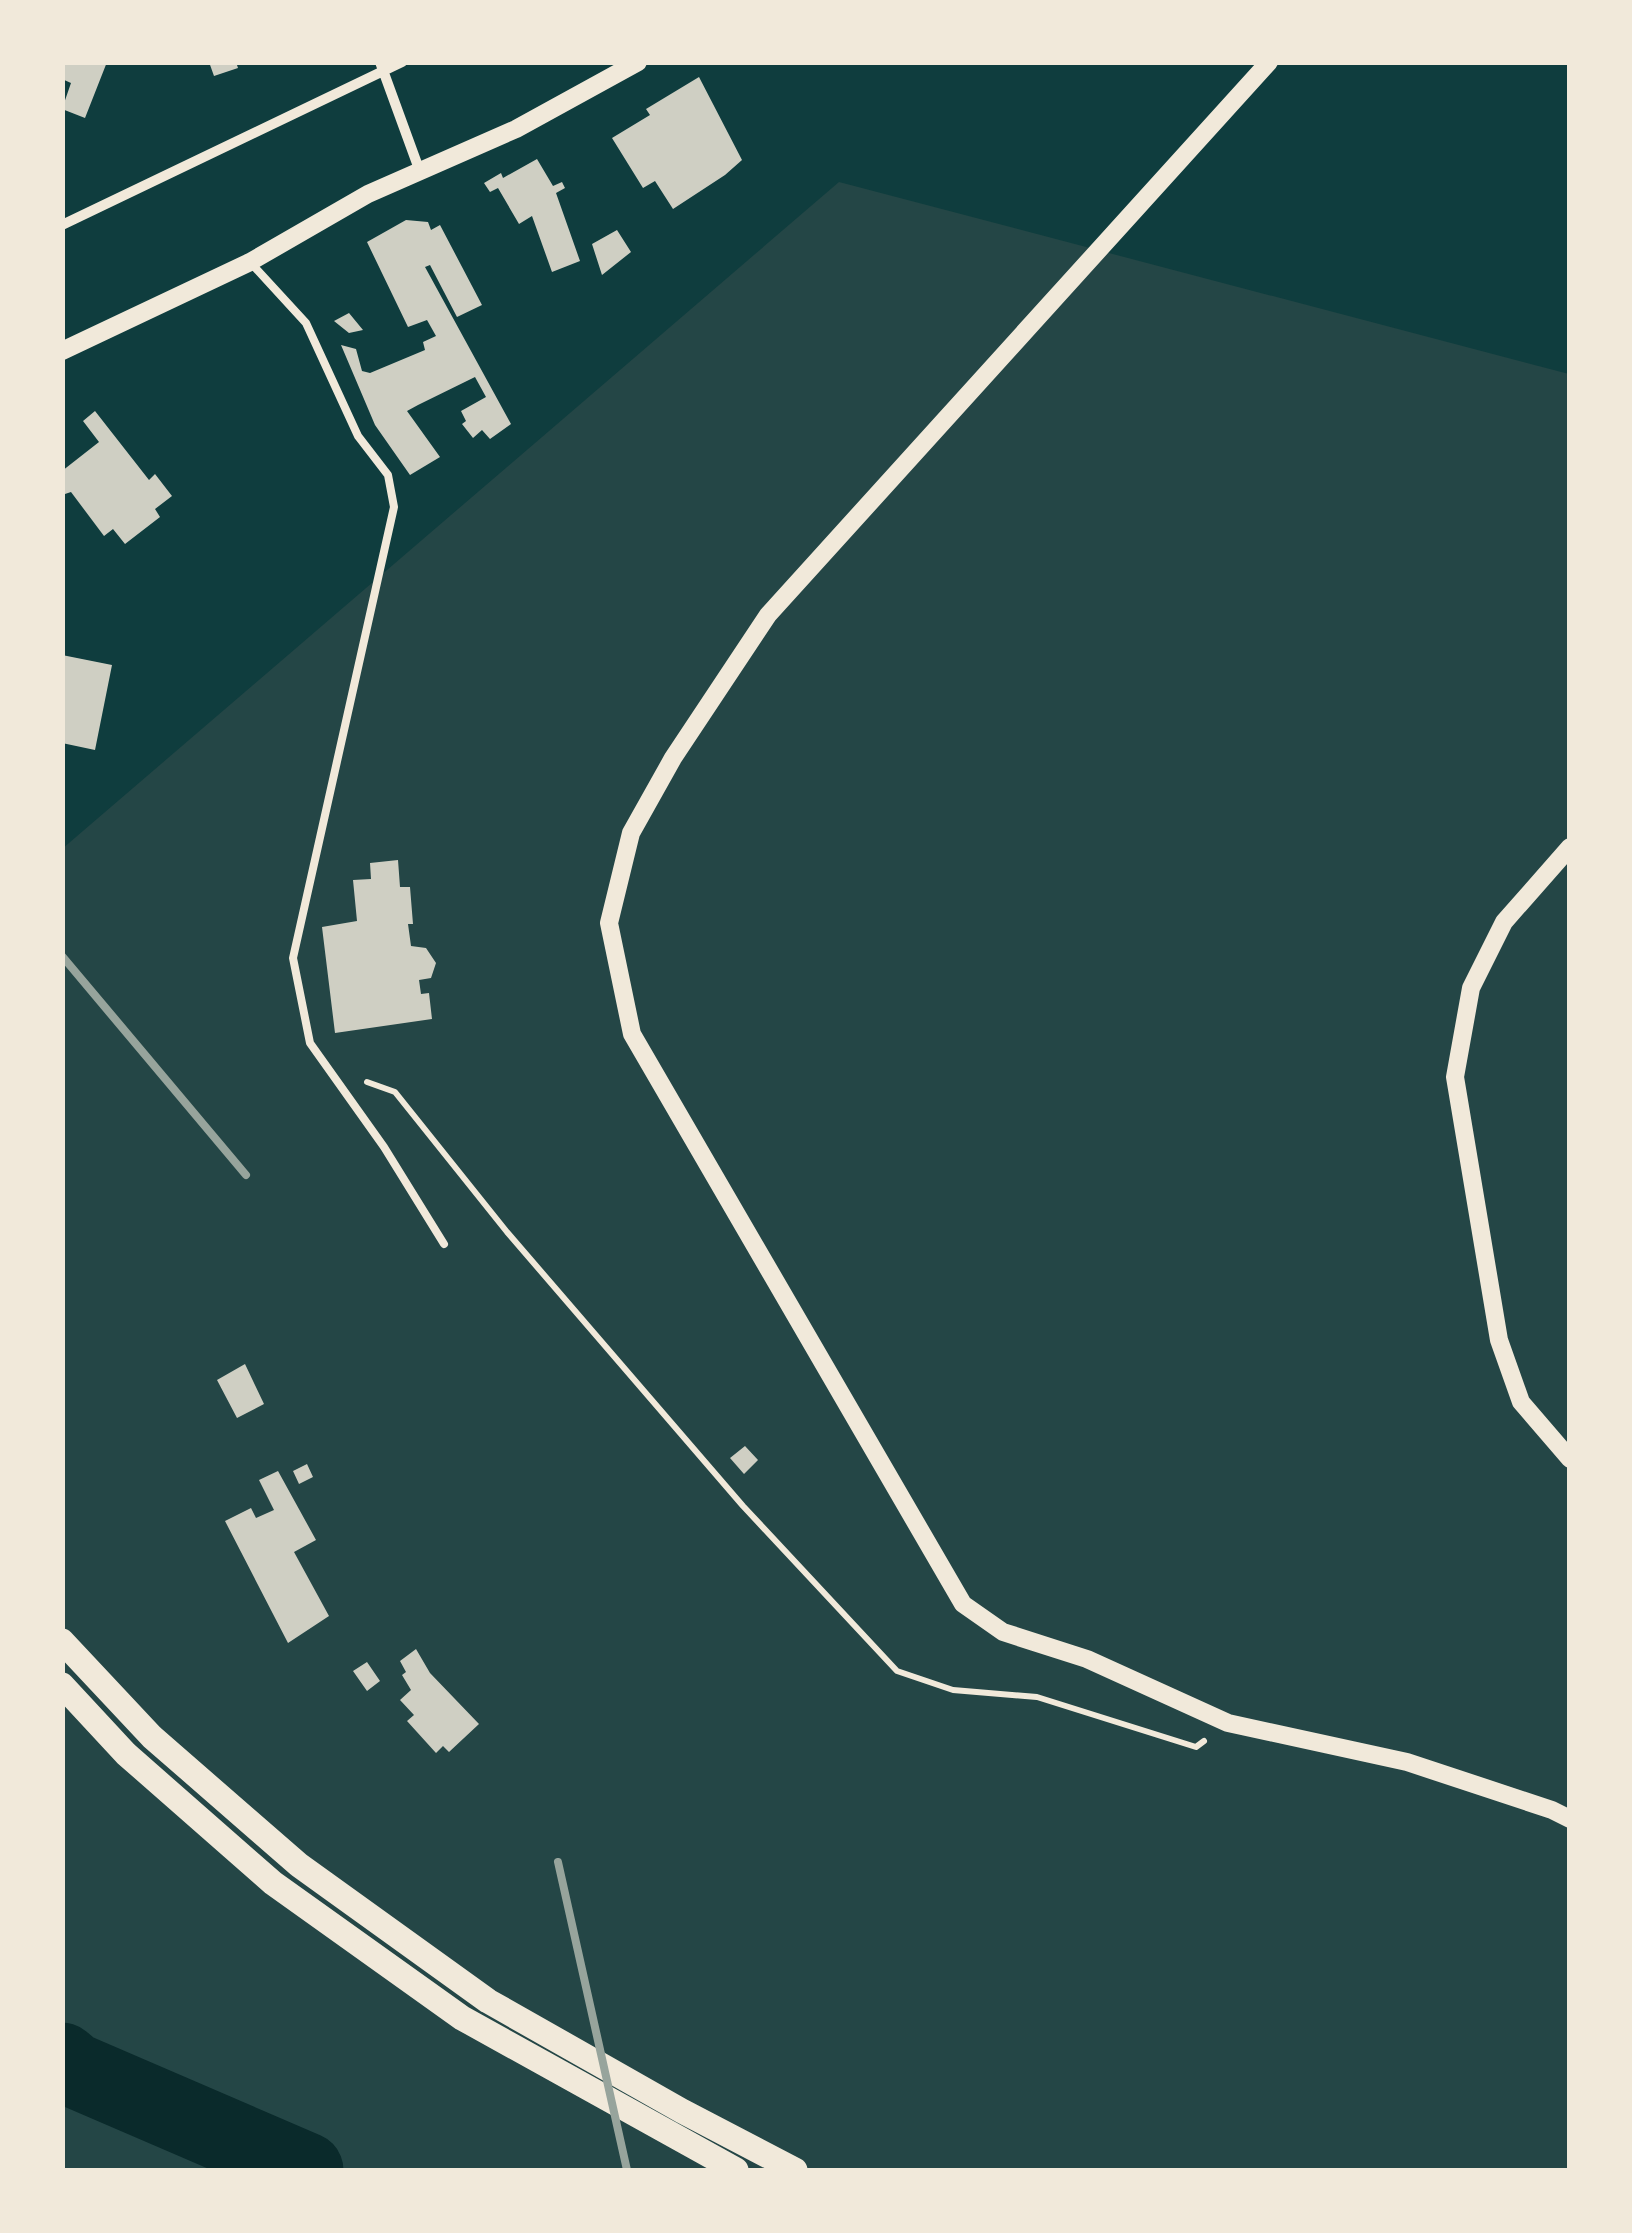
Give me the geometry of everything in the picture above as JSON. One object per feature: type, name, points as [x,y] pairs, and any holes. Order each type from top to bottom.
[{"type":"main road","points":[[62,1641],[152,1737],[331,1888],[488,2001],[795,2170]]},
{"type":"main road","points":[[62,1686],[126,1754],[289,1894],[462,2018],[736,2170]]},
{"type":"street","points":[[62,225],[380,68],[402,62]]},
{"type":"street","points":[[62,352],[250,262],[418,169],[516,130],[638,62]]},
{"type":"street","points":[[1269,62],[768,615],[673,758],[631,833],[609,923],[632,1034],[963,1604],[1003,1632],[1087,1659],[1228,1723],[1408,1762],[1570,1819]]},
{"type":"street","points":[[380,68],[418,169]]},
{"type":"street","points":[[1570,848],[1504,922],[1472,988],[1455,1078],[1499,1340],[1521,1402],[1570,1459]]},
{"type":"lane","points":[[250,262],[306,323],[358,436],[388,475],[394,507],[293,958],[310,1042],[444,1244]]},
{"type":"path","points":[[328,1068],[395,1092],[507,1232],[743,1506],[897,1672],[953,1690],[1037,1697],[1196,1747],[1228,1723]]},
{"type":"shaded area","points":[[839,182],[1569,374],[1569,2170],[63,2170],[62,849]]},
{"type":"building","points":[[62,62],[107,62],[85,118],[62,109],[71,83],[62,79]]},
{"type":"building","points":[[209,62],[236,62],[238,68],[214,76]]},
{"type":"building","points":[[699,77],[742,160],[673,209],[655,181],[643,188],[612,138],[650,115],[646,109]]},
{"type":"building","points":[[537,159],[553,186],[562,182],[565,188],[556,193],[580,261],[552,272],[532,216],[519,224],[498,188],[490,192],[484,183],[501,173],[503,178]]},
{"type":"building","points":[[406,220],[428,222],[431,230],[440,225],[482,305],[457,317],[430,265],[425,267],[511,424],[490,439],[482,430],[473,438],[462,424],[466,421],[461,411],[486,397],[475,377],[418,405],[407,411],[440,457],[410,475],[375,425],[341,345],[356,349],[362,371],[370,373],[425,350],[423,342],[436,336],[427,320],[408,327],[367,242]]},
{"type":"building","points":[[617,230],[631,252],[602,275],[592,244]]},
{"type":"building","points":[[349,313],[363,330],[349,333],[334,321]]},
{"type":"building","points":[[95,411],[149,480],[155,474],[172,496],[155,509],[160,517],[125,544],[113,529],[104,536],[71,492],[62,495],[62,471],[99,442],[83,421]]},
{"type":"building","points":[[62,655],[112,665],[95,750],[62,743]]},
{"type":"building","points":[[398,860],[400,887],[410,887],[411,946],[426,948],[436,963],[431,978],[419,980],[421,994],[429,993],[432,1019],[335,1033],[322,927],[357,921],[353,880],[371,879],[370,863]]},
{"type":"building","points":[[245,1364],[264,1404],[237,1418],[217,1380]]},
{"type":"building","points":[[745,1446],[758,1460],[744,1474],[730,1458]]},
{"type":"building","points":[[307,1464],[313,1477],[299,1484],[293,1471]]},
{"type":"building","points":[[278,1471],[316,1540],[294,1552],[329,1616],[288,1643],[225,1521],[251,1508],[256,1518],[274,1510],[259,1480]]},
{"type":"building","points":[[416,1649],[430,1673],[479,1724],[449,1752],[443,1746],[436,1753],[407,1721],[414,1715],[400,1700],[411,1690],[402,1675],[406,1672],[400,1661]]},
{"type":"building","points":[[367,1662],[380,1681],[367,1691],[353,1671]]},
{"type":"waterway","points":[[62,2060],[74,2070],[306,2170]]},
{"type":"railway","points":[[62,956],[246,1175]]},
{"type":"railway","points":[[558,1862],[627,2170]]}]
